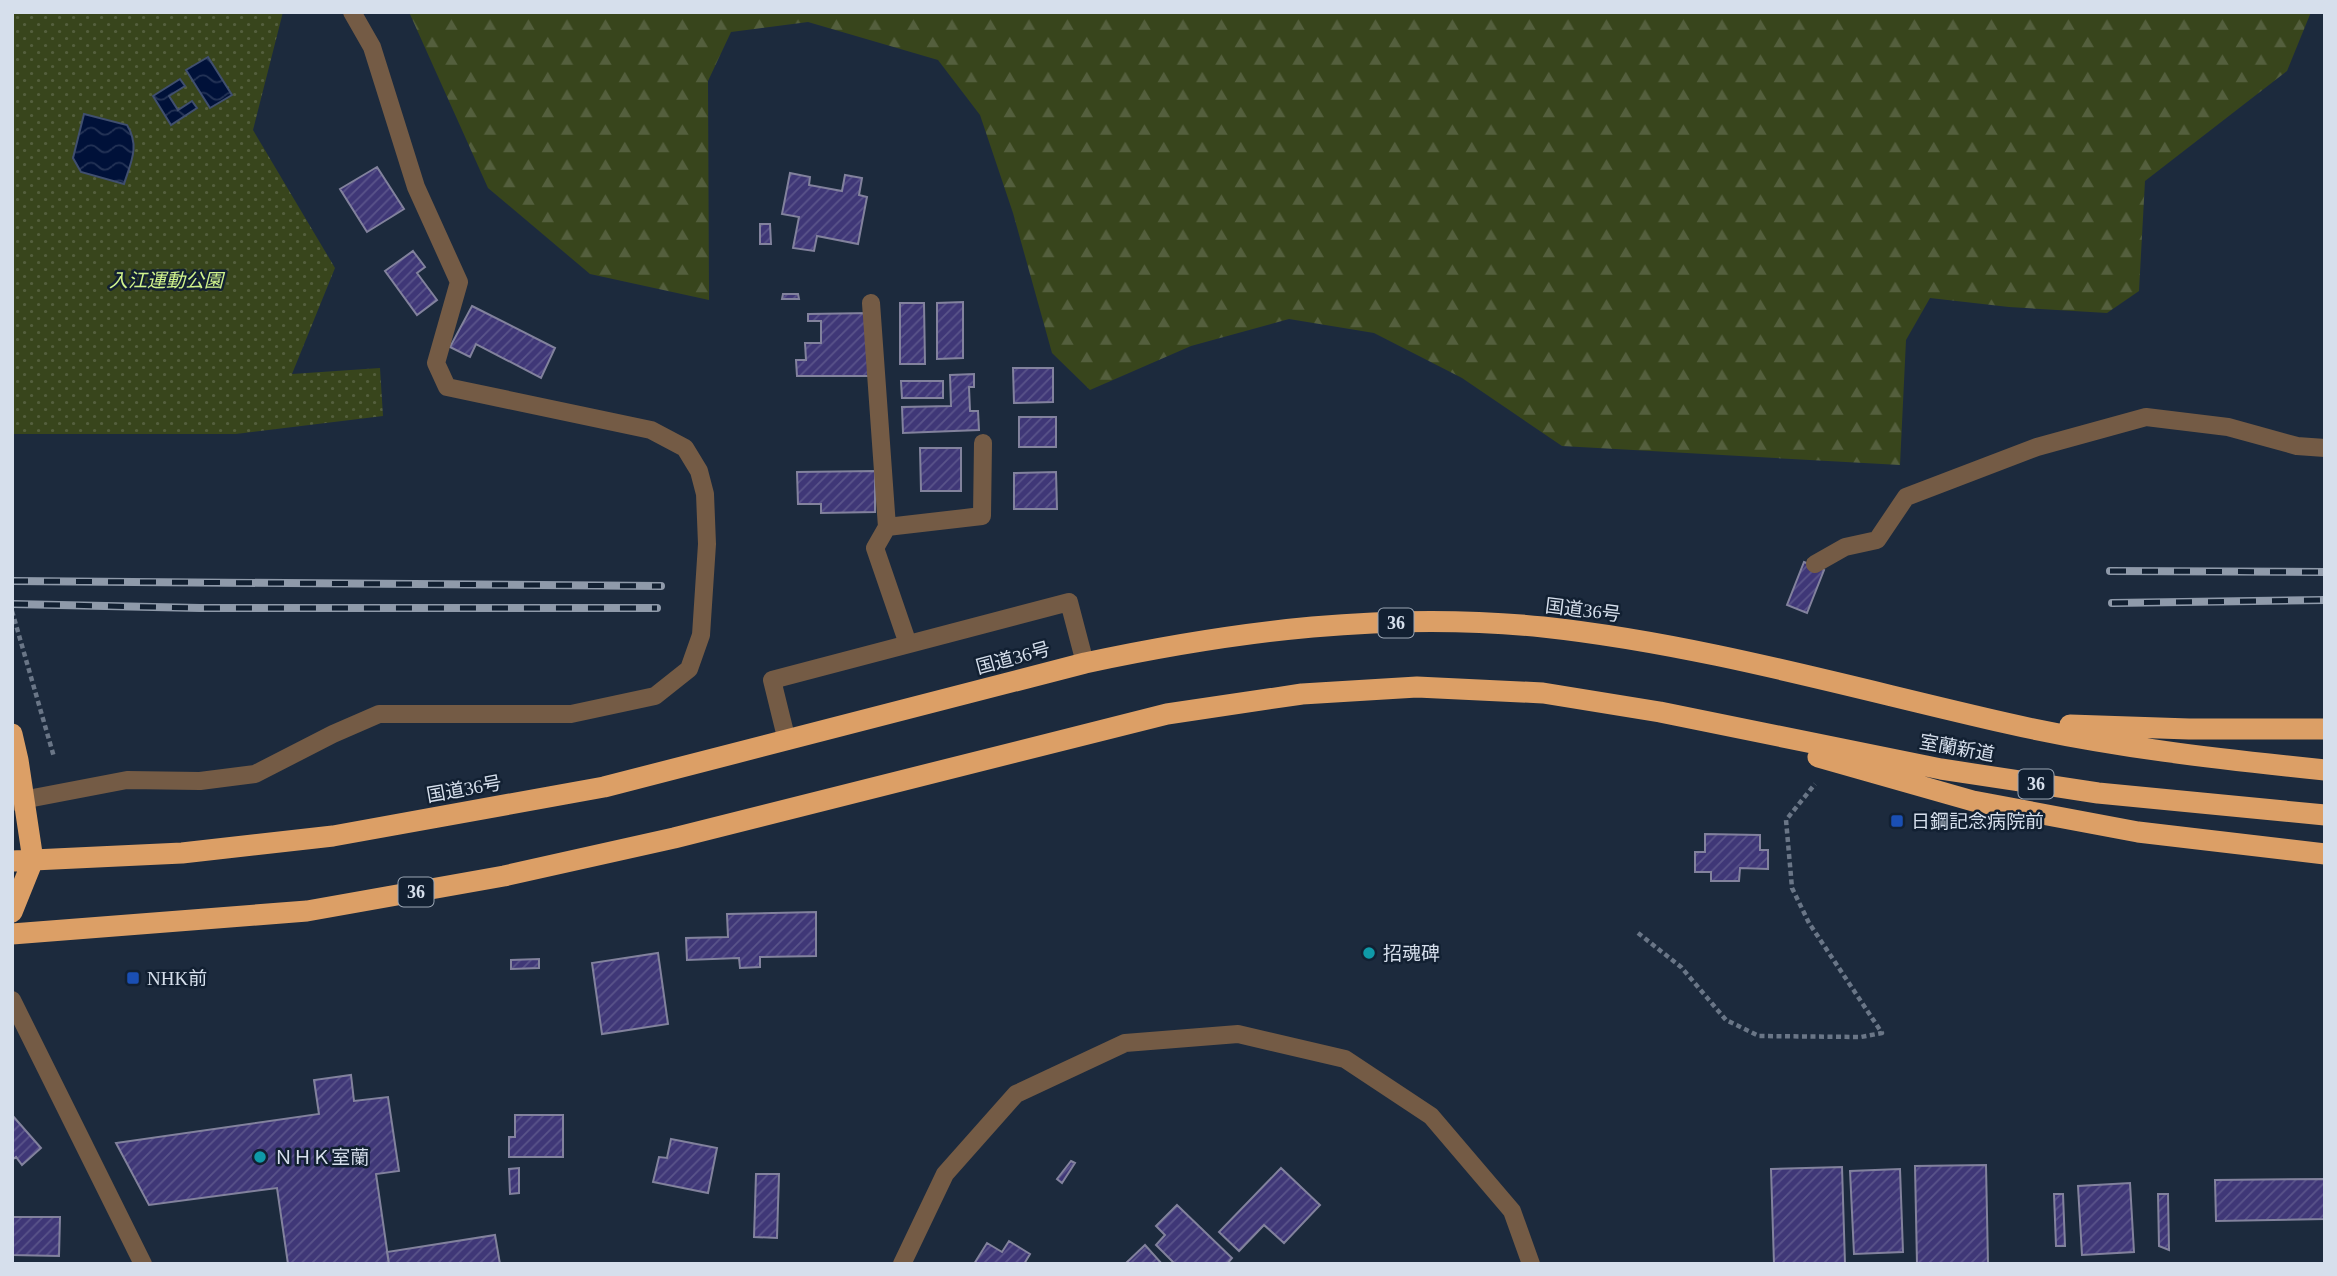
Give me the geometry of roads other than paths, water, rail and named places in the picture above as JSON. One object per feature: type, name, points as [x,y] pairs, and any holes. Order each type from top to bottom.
[{"type":"highway","name":"国道36号","points":[[22,860],[182,853],[333,836],[604,788],[1085,663],[1256,632],[1346,623],[1458,622],[1540,627],[1633,639],[1773,667],[2008,723]]},
{"type":"highway","name":"36","points":[[12,934],[307,911],[504,876],[674,838],[1167,714],[1302,694],[1417,687],[1543,693],[1660,712],[1751,732]]},
{"type":"highway","points":[[2008,723],[2189,729],[2325,729]]},
{"type":"highway","name":"室蘭新道","points":[[2008,723],[2110,743],[2218,759],[2325,770]]},
{"type":"highway","points":[[1751,732],[1833,762],[1973,801],[2138,832],[2325,854]]},
{"type":"highway","name":"室蘭新道","points":[[1751,732],[1941,769],[2098,793],[2325,815]]},
{"type":"highway","points":[[12,734],[18,760],[22,860],[12,912]]},
{"type":"street","points":[[18,801],[128,780],[200,781],[255,774],[379,714],[570,715],[655,696],[689,669],[701,635],[707,544],[705,494],[699,471],[685,448],[651,430],[447,387],[436,363],[459,282],[416,187],[372,47],[352,12]]},
{"type":"street","points":[[871,303],[887,527],[875,548],[908,645]]},
{"type":"street","points":[[1815,564],[1844,547],[1877,540],[1906,496],[2037,447],[2147,418],[2228,427],[2297,446],[2325,448]]},
{"type":"street","points":[[887,527],[982,516],[983,443]]},
{"type":"street","points":[[787,741],[772,680],[1069,602],[1085,663]]},
{"type":"street","points":[[12,1000],[144,1264]]},
{"type":"street","points":[[902,1264],[945,1174],[1016,1094],[1125,1043],[1238,1034],[1345,1059],[1431,1116],[1512,1211],[1531,1264]]},
{"type":"water","points":[[208,57],[232,95],[210,108],[186,70]]},
{"type":"water","points":[[180,79],[185,86],[169,96],[178,110],[192,101],[197,108],[171,125],[153,96]]},
{"type":"water","points":[[84,114],[127,125],[134,147],[124,184],[81,172],[73,158]]},
{"type":"railway","points":[[2110,571],[2325,572]]},
{"type":"railway","points":[[12,581],[661,586]]},
{"type":"railway","points":[[2112,603],[2325,600]]},
{"type":"railway","points":[[12,604],[200,608],[657,608]]},
{"type":"place","name":"日鋼記念病院前","points":[[1897,821]]},
{"type":"place","name":"招魂碑","points":[[1369,953]]},
{"type":"place","name":"NHK前","points":[[133,978]]},
{"type":"place","name":"ＮＨＫ室蘭","points":[[260,1157]]},
{"type":"park label","name":"入江運動公園","points":[[166,280]]}]
